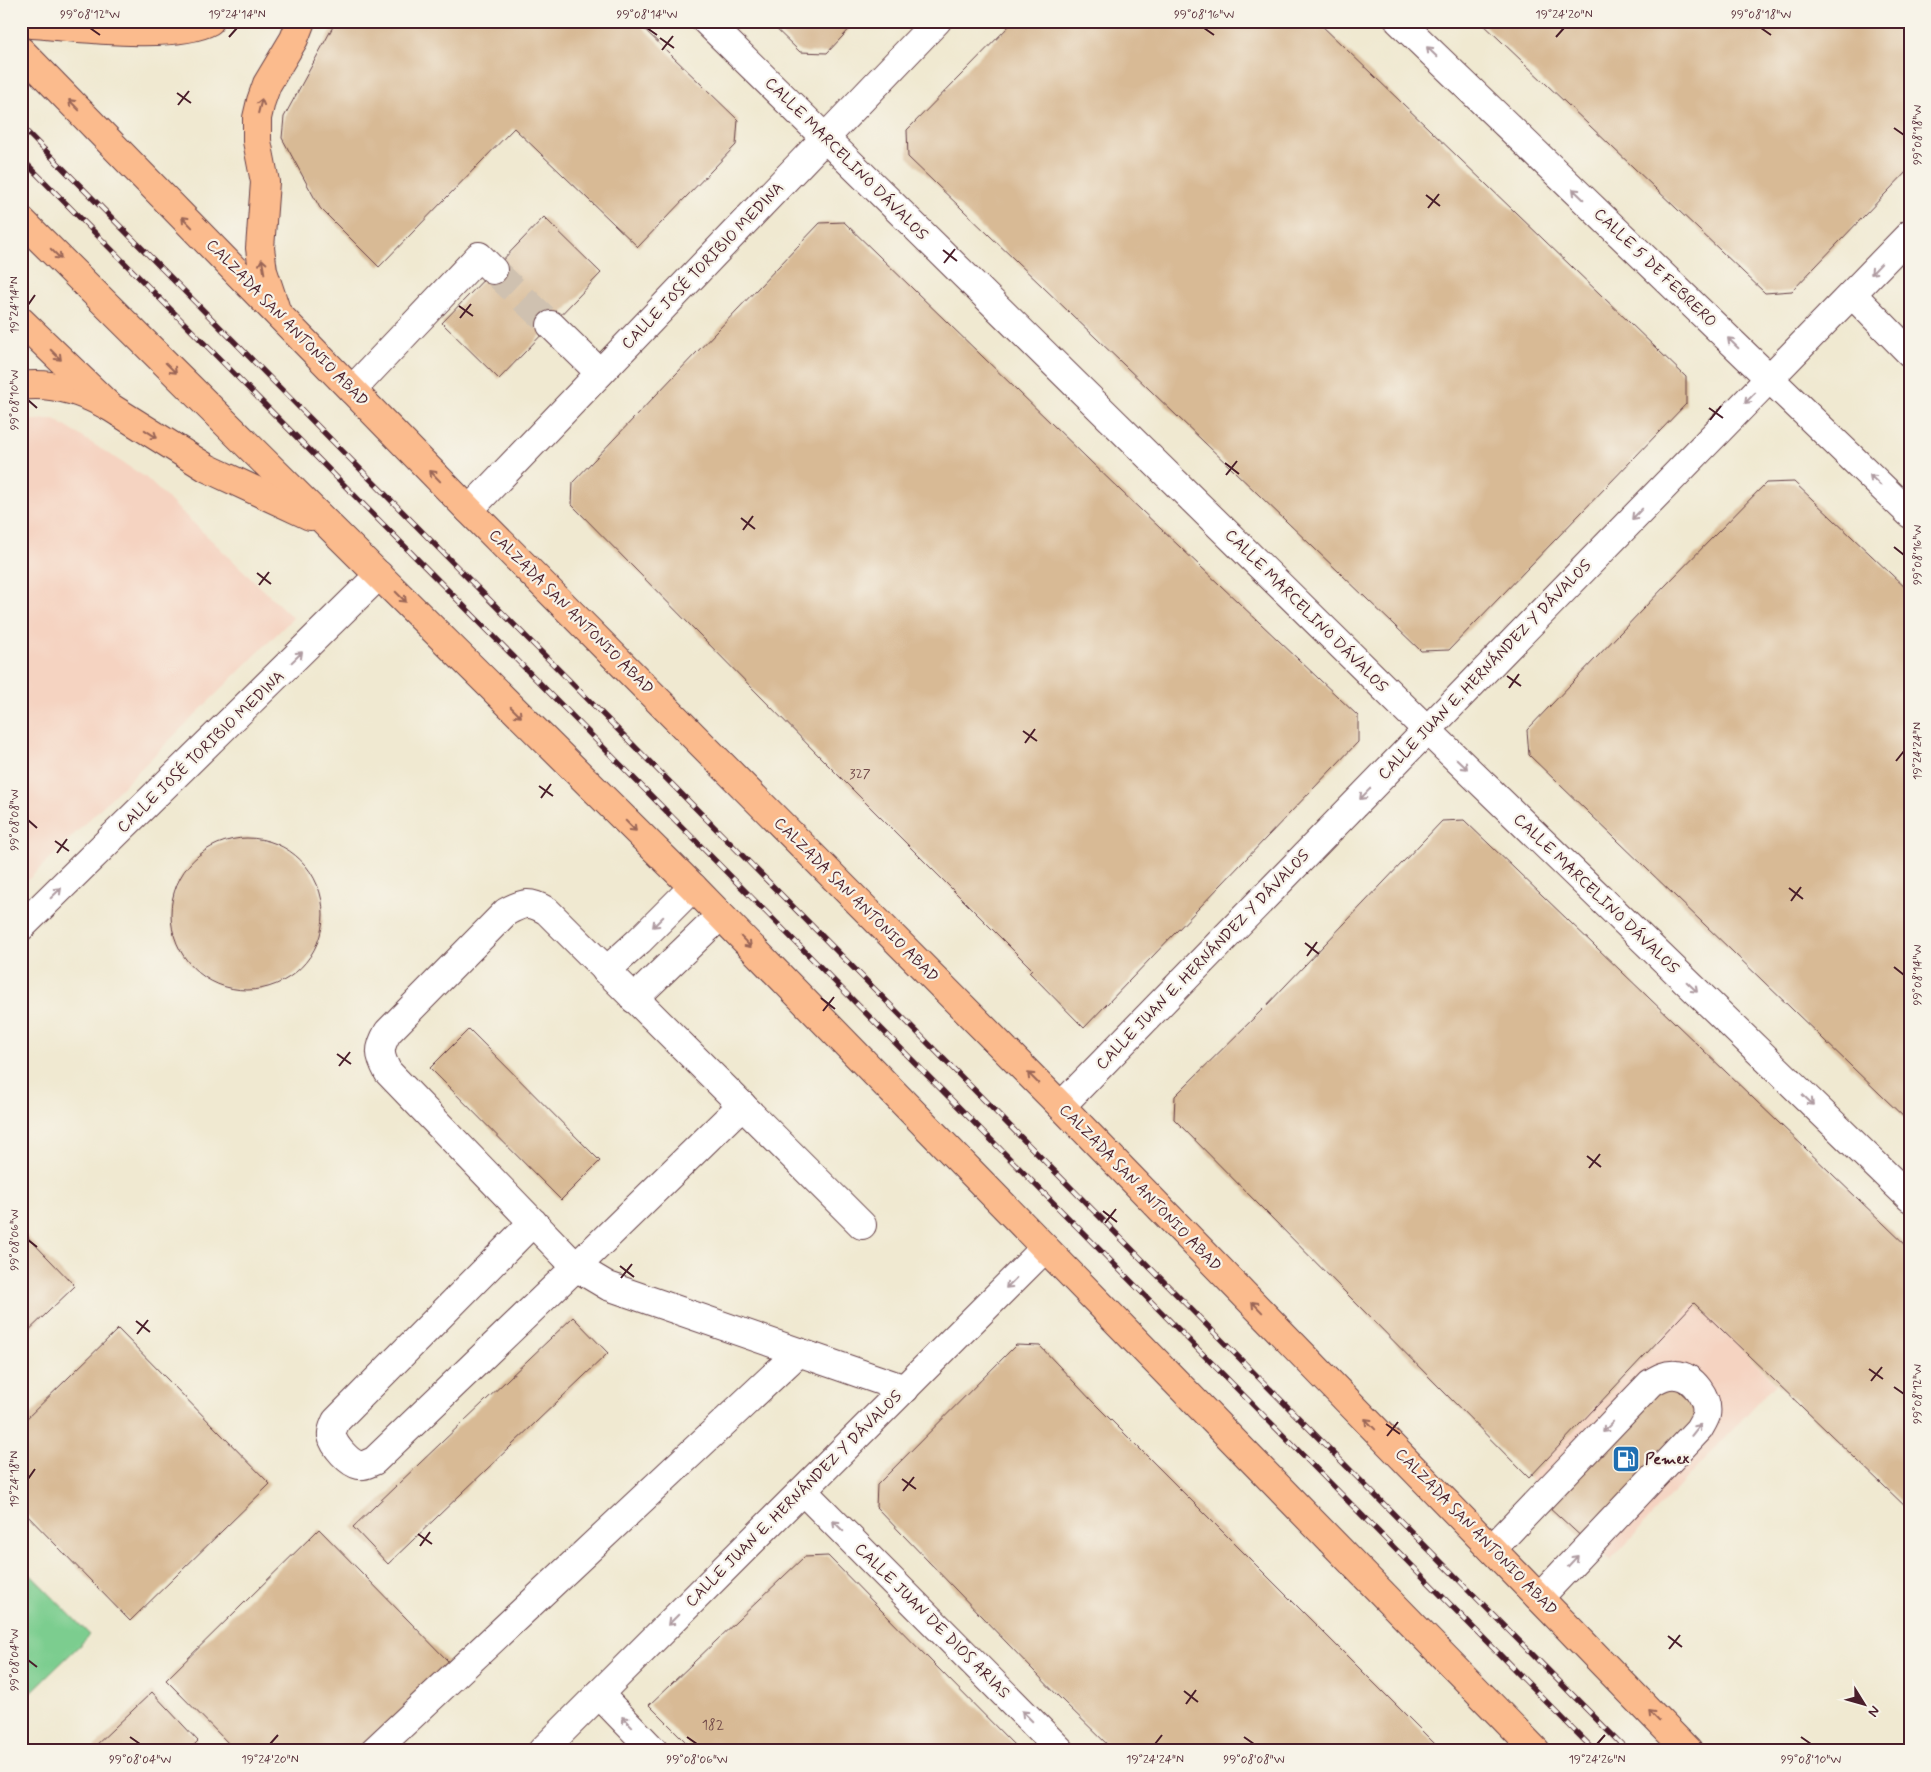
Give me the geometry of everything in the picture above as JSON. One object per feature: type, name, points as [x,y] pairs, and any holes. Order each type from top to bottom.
[{"type":"main road","points":[[21,22],[112,29],[183,30],[210,21]]},
{"type":"main road","points":[[276,313],[263,271],[260,248],[265,182],[257,141],[257,118],[260,101],[267,84],[294,39],[302,21]]},
{"type":"main road","name":"CALZADA SAN ANTONIO ABAD","points":[[21,51],[469,510],[1061,1106],[1540,1596],[1688,1751]]},
{"type":"main road","points":[[21,220],[693,887],[1536,1751]]},
{"type":"main road","points":[[21,321],[110,407]]},
{"type":"main road","points":[[21,386],[51,385],[80,392],[110,407],[207,468],[329,526]]},
{"type":"street","name":"CALLE MARCELINO DÁVALOS","points":[[706,21],[1426,730],[1910,1198]]},
{"type":"street","name":"CALLE JOSÉ TORIBIO MEDINA","points":[[469,510],[937,21]]},
{"type":"street","name":"CALLE 5 DE FEBRERO","points":[[1399,21],[1769,378],[1908,509]]},
{"type":"street","name":"CALLE JUAN E. HERNÁNDEZ Y DÁVALOS","points":[[1061,1106],[1910,234]]},
{"type":"street","points":[[352,390],[479,256],[493,270]]},
{"type":"street","points":[[1852,294],[1910,353]]},
{"type":"street","points":[[551,326],[600,373]]},
{"type":"street","name":"CALLE JOSÉ TORIBIO MEDINA","points":[[21,927],[379,575]]},
{"type":"street","points":[[606,971],[640,941],[693,887]]},
{"type":"street","points":[[862,1225],[547,911],[534,904],[520,904],[506,912],[388,1032],[381,1044],[381,1059],[388,1072],[576,1267],[608,1286],[905,1389]]},
{"type":"street","points":[[634,999],[720,916]]},
{"type":"street","points":[[534,1222],[336,1421],[332,1429],[332,1437],[348,1459],[356,1465],[366,1465],[374,1461],[742,1106]]},
{"type":"street","name":"CALLE JUAN E. HERNÁNDEZ Y DÁVALOS","points":[[542,1751],[1045,1248]]},
{"type":"street","points":[[374,1751],[799,1352]]},
{"type":"street","points":[[1492,1549],[1651,1383],[1663,1375],[1678,1375],[1691,1382],[1706,1401],[1706,1416],[1699,1429],[1540,1596]]},
{"type":"street","name":"CALLE JUAN DE DIOS ARIAS","points":[[802,1491],[1061,1751]]},
{"type":"street","points":[[599,1694],[654,1751]]},
{"type":"shaded area","points":[[54,419],[145,477],[293,618],[21,887],[21,421]]},
{"type":"shaded area","points":[[1694,1303],[1776,1383],[1610,1561],[1529,1478]]},
{"type":"green space","points":[[21,1565],[90,1635],[21,1702]]},
{"type":"building","points":[[336,21],[636,21],[738,120],[736,145],[638,247],[514,128],[379,267],[320,208],[282,138],[284,117]]},
{"type":"building","points":[[768,21],[857,21],[827,53],[800,52]]},
{"type":"building","points":[[1014,21],[1317,21],[1686,377],[1686,404],[1449,650],[1421,651],[908,157],[907,130]]},
{"type":"building","points":[[1480,21],[1910,21],[1910,168],[1792,291],[1765,293]]},
{"type":"building","points":[[544,217],[601,273],[499,379],[442,323]]},
{"type":"building","points":[[844,222],[1121,491],[1358,716],[1358,742],[1084,1028],[1029,972],[1032,969],[572,505],[573,482],[820,223]]},
{"type":"building","points":[[1794,482],[1910,592],[1910,1123],[1529,755],[1527,730],[1666,585],[1766,483]]},
{"type":"building","points":[[1464,820],[1910,1249],[1910,1511],[1694,1303],[1529,1478],[1174,1119],[1175,1096],[1266,1006],[1442,821]]},
{"type":"building","points":[[247,838],[276,844],[289,851],[300,861],[310,872],[317,885],[323,914],[317,943],[310,956],[300,967],[289,977],[276,984],[247,990],[218,984],[205,977],[194,967],[184,956],[177,943],[171,914],[177,885],[184,872],[194,861],[205,851],[218,844]]},
{"type":"building","points":[[469,1029],[600,1161],[561,1200],[430,1068]]},
{"type":"building","points":[[21,1230],[75,1286],[21,1338]]},
{"type":"building","points":[[573,1317],[608,1353],[388,1564],[353,1527]]},
{"type":"building","points":[[118,1329],[270,1484],[130,1621],[21,1509],[21,1424]]},
{"type":"building","points":[[1016,1345],[1040,1346],[1093,1402],[1442,1751],[1114,1751],[1060,1698],[876,1507],[877,1485]]},
{"type":"building","name":"Pemex","points":[[1665,1378],[1703,1413],[1586,1541],[1547,1505]]},
{"type":"building","points":[[319,1529],[450,1663],[361,1751],[236,1751],[166,1680]]},
{"type":"building","points":[[828,1556],[1020,1751],[695,1751],[649,1705],[804,1557]]},
{"type":"building","points":[[152,1692],[198,1741],[188,1751],[98,1751],[94,1747]]},
{"type":"tunnel","points":[[493,270],[551,325]]},
{"type":"railway","points":[[21,126],[1628,1751]]},
{"type":"railway","points":[[21,158],[1595,1751]]},
{"type":"place","name":"Pemex","points":[[1626,1459]]}]
